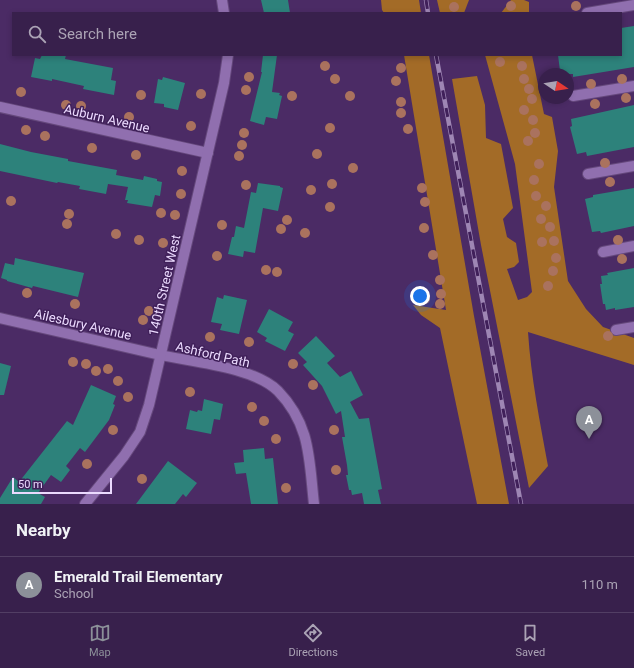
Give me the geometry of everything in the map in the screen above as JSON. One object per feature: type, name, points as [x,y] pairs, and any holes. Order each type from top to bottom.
[{"type":"street","points":[[222,0],[224,12]]},
{"type":"street","points":[[593,12],[634,5]]},
{"type":"street","name":"140th Street West","points":[[85,504],[124,456],[140,432],[149,405],[208,154],[224,83],[228,56]]},
{"type":"street","points":[[574,96],[634,86]]},
{"type":"street","name":"Auburn Avenue","points":[[0,107],[208,154]]},
{"type":"street","points":[[588,174],[634,166]]},
{"type":"street","points":[[603,252],[634,246]]},
{"type":"street","name":"Ailesbury Avenue","points":[[0,318],[161,355]]},
{"type":"street","points":[[616,330],[634,327]]},
{"type":"street","name":"Ashford Path","points":[[161,355],[238,371],[260,379],[277,390],[301,423],[308,445],[314,504]]},
{"type":"shaded area","points":[[381,0],[419,0],[421,12],[383,12]]},
{"type":"shaded area","points":[[437,0],[469,0],[464,12],[440,12]]},
{"type":"shaded area","points":[[511,0],[524,0],[529,2],[529,12],[502,12]]},
{"type":"shaded area","points":[[404,56],[429,56],[474,316],[509,504],[477,504],[440,328],[421,315],[413,305],[446,310]]},
{"type":"shaded area","points":[[485,56],[532,56],[538,84],[538,104],[542,104],[544,114],[552,117],[558,151],[554,187],[568,281],[586,309],[603,327],[634,338],[634,365],[528,332],[534,383],[548,466],[529,488],[481,245],[452,79],[477,76],[485,105],[486,138],[501,144],[513,208],[503,219],[507,237],[516,243],[519,262],[514,267],[507,269],[518,300],[527,297],[532,292],[515,164]]},
{"type":"building","points":[[261,0],[288,0],[290,12],[264,12]]},
{"type":"building","points":[[634,26],[634,67],[574,77],[574,68],[560,68],[558,56],[622,56],[622,28]]},
{"type":"building","points":[[42,56],[66,56],[65,59],[113,68],[111,80],[116,81],[114,95],[83,89],[84,86],[52,79],[52,81],[31,77],[35,58],[40,59]]},
{"type":"building","points":[[263,56],[277,56],[272,92],[280,93],[279,95],[282,96],[277,119],[266,117],[264,125],[250,121],[261,72]]},
{"type":"building","points":[[163,77],[185,83],[178,110],[164,107],[164,104],[154,103],[158,79],[162,80]]},
{"type":"building","points":[[634,105],[634,147],[587,156],[586,152],[577,154],[570,127],[572,126],[571,119]]},
{"type":"building","points":[[0,144],[68,159],[68,161],[117,170],[116,175],[143,180],[144,176],[157,179],[157,181],[162,182],[160,196],[155,195],[152,207],[127,203],[128,200],[125,200],[128,187],[108,184],[106,194],[79,189],[80,186],[57,183],[0,171]]},
{"type":"building","points":[[258,183],[280,186],[283,188],[278,211],[263,208],[255,253],[244,251],[243,257],[228,254],[236,226],[244,228],[251,192],[256,193]]},
{"type":"building","points":[[634,188],[634,226],[601,233],[600,231],[592,232],[585,199],[593,197],[593,195]]},
{"type":"building","points":[[15,258],[84,273],[78,297],[33,286],[32,288],[1,278],[5,263],[14,265]]},
{"type":"building","points":[[634,268],[634,307],[606,310],[605,304],[603,304],[600,284],[602,284],[601,276],[608,275],[607,273]]},
{"type":"building","points":[[224,295],[247,300],[239,334],[220,330],[222,324],[211,322],[217,297],[223,299]]},
{"type":"building","points":[[269,309],[293,322],[288,331],[294,334],[285,351],[265,341],[267,338],[257,332]]},
{"type":"building","points":[[316,336],[335,356],[327,363],[340,377],[351,371],[363,395],[350,402],[359,419],[369,418],[382,489],[378,490],[381,504],[364,504],[362,493],[352,495],[351,490],[349,490],[346,475],[348,475],[347,465],[342,437],[345,437],[341,411],[336,414],[322,386],[303,365],[307,362],[298,353]]},
{"type":"building","points":[[0,363],[11,366],[4,395],[0,395]]},
{"type":"building","points":[[91,385],[116,396],[113,404],[115,405],[109,420],[85,452],[80,448],[66,466],[70,470],[61,482],[51,475],[38,493],[45,497],[41,504],[0,504],[0,498],[13,477],[19,482],[67,421],[73,425]]},
{"type":"building","points":[[204,399],[223,404],[220,420],[214,419],[211,434],[186,429],[190,410],[197,412],[198,410],[202,411]]},
{"type":"building","points":[[264,448],[265,459],[273,458],[278,504],[251,504],[246,473],[236,474],[234,463],[244,462],[243,450]]},
{"type":"building","points":[[168,461],[197,483],[186,497],[183,494],[175,504],[136,504]]},
{"type":"railway","points":[[426,0],[428,12]]},
{"type":"railway","points":[[436,56],[521,504]]},
{"type":"place","name":"Emerald Trail Elementary","points":[[589,439]]}]
